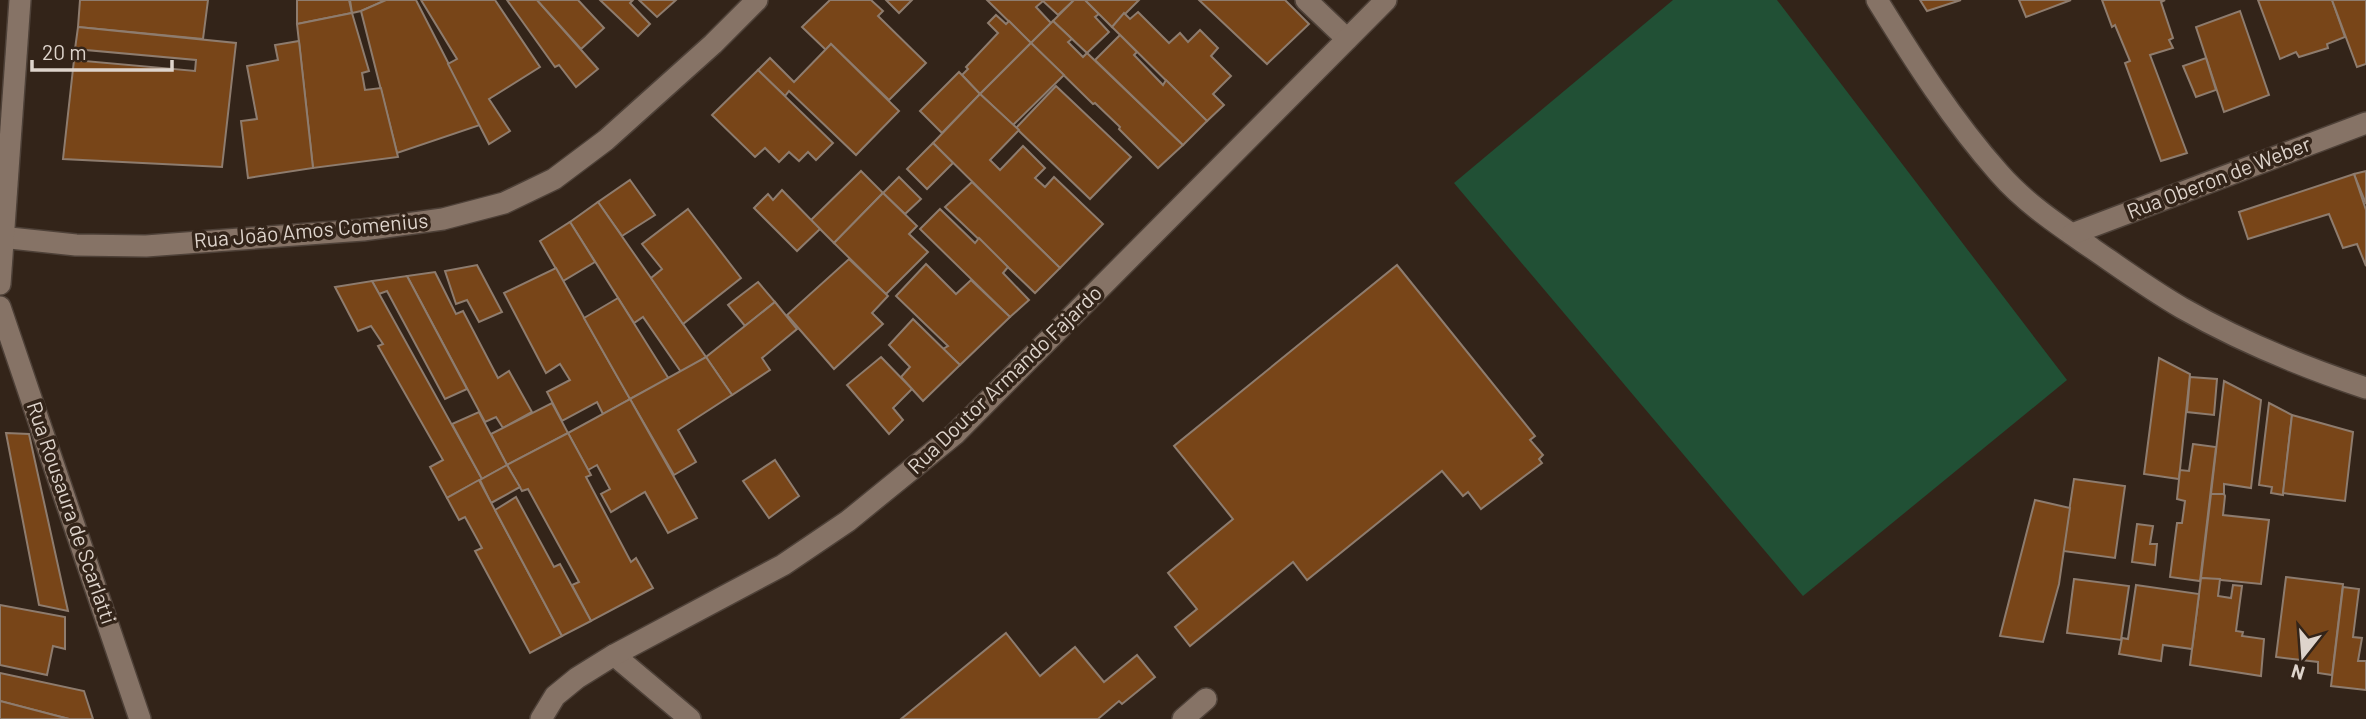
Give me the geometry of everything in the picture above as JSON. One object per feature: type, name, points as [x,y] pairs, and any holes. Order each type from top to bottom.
[{"type":"street","points":[[0,284],[20,0]]},
{"type":"street","name":"Rua João Amos Comenius","points":[[2,238],[76,245],[132,246],[225,241],[363,230],[443,219],[504,203],[554,179],[606,140],[713,44],[757,0]]},
{"type":"street","points":[[1306,0],[1347,39]]},
{"type":"street","name":"Rua Doutor Armando Fajardo","points":[[541,719],[555,696],[577,678],[614,655],[783,565],[848,521],[955,434],[1386,0]]},
{"type":"street","points":[[1877,0],[1922,73],[1999,173],[2032,206],[2181,307],[2243,339],[2322,373],[2366,388]]},
{"type":"street","name":"Rua Oberon de Weber","points":[[2072,234],[2366,123]]},
{"type":"street","name":"Rua Rousaura de Scarlatti","points":[[0,307],[140,719]]},
{"type":"street","points":[[614,655],[690,719]]},
{"type":"street","points":[[1183,719],[1206,699]]},
{"type":"green space","points":[[1673,0],[1777,0],[2067,380],[1803,596],[1454,183]]},
{"type":"building","points":[[80,0],[208,0],[203,39],[78,27]]},
{"type":"building","points":[[297,0],[349,0],[352,13],[297,24]]},
{"type":"building","points":[[350,0],[386,0],[352,13]]},
{"type":"building","points":[[386,0],[416,0],[480,125],[397,153],[361,11]]},
{"type":"building","points":[[421,0],[495,0],[540,67],[489,99],[510,131],[489,144],[448,64],[457,59]]},
{"type":"building","points":[[507,0],[537,0],[598,69],[576,87],[559,65],[555,67]]},
{"type":"building","points":[[537,0],[578,0],[604,28],[581,49]]},
{"type":"building","points":[[600,0],[633,0],[630,3],[650,24],[638,36]]},
{"type":"building","points":[[639,0],[676,0],[657,17]]},
{"type":"building","points":[[830,0],[871,0],[883,11],[878,16],[926,63],[889,100],[831,44],[826,50],[802,27]]},
{"type":"building","points":[[886,0],[912,0],[899,13]]},
{"type":"building","points":[[987,0],[1074,0],[1058,15],[1043,1],[1036,7],[1051,23],[1031,43]]},
{"type":"building","points":[[1074,0],[1085,0],[1099,14],[1095,17],[1109,32],[1087,53],[1053,21]]},
{"type":"building","points":[[1085,0],[1139,0],[1112,27]]},
{"type":"building","points":[[1199,0],[1285,0],[1309,24],[1267,64]]},
{"type":"building","points":[[1920,0],[1961,0],[1927,11]]},
{"type":"building","points":[[2019,0],[2071,0],[2026,17]]},
{"type":"building","points":[[2102,0],[2165,0],[2161,2],[2173,38],[2169,40],[2173,48],[2150,55],[2187,153],[2161,161],[2125,63],[2130,61],[2115,25],[2112,27]]},
{"type":"building","points":[[2258,0],[2332,0],[2345,37],[2327,44],[2328,48],[2299,57],[2296,52],[2280,59]]},
{"type":"building","points":[[2332,0],[2366,0],[2366,64],[2357,67]]},
{"type":"building","points":[[2240,11],[2269,95],[2224,112],[2196,27]]},
{"type":"building","points":[[1138,12],[1169,43],[1180,33],[1188,42],[1200,30],[1218,48],[1211,56],[1231,76],[1213,94],[1224,105],[1207,121],[1112,27],[1124,13],[1130,19]]},
{"type":"building","points":[[352,13],[369,71],[362,73],[365,90],[381,88],[398,157],[313,168],[297,24]]},
{"type":"building","points":[[996,15],[1006,24],[1009,21],[1031,43],[980,94],[962,75],[968,69],[966,67],[998,33],[988,23]]},
{"type":"building","points":[[1053,21],[1072,39],[1068,42],[1083,57],[1087,53],[1183,145],[1158,168],[1120,127],[1031,43]]},
{"type":"building","points":[[78,27],[236,43],[222,167],[63,159],[74,60],[195,71],[196,60],[75,49]]},
{"type":"building","points":[[1120,35],[1137,52],[1134,55],[1163,85],[1166,80],[1207,121],[1183,145],[1095,60]]},
{"type":"building","points":[[299,41],[313,168],[248,178],[241,121],[257,119],[247,66],[278,60],[275,45]]},
{"type":"building","points":[[1031,43],[1064,75],[1013,125],[980,94]]},
{"type":"building","points":[[831,44],[899,111],[856,155],[789,91],[785,96],[758,70],[770,58],[794,82]]},
{"type":"building","points":[[2206,58],[2216,90],[2196,97],[2183,66]]},
{"type":"building","points":[[758,70],[833,143],[816,160],[808,152],[799,161],[789,152],[779,162],[765,148],[755,157],[712,115]]},
{"type":"building","points":[[959,72],[980,94],[942,133],[920,111]]},
{"type":"building","points":[[1056,86],[1131,157],[1090,199],[1016,128]]},
{"type":"building","points":[[980,94],[1019,130],[990,160],[1000,170],[1023,146],[1045,168],[1035,178],[1045,187],[1054,177],[1103,224],[1060,268],[933,143]]},
{"type":"building","points":[[933,143],[953,163],[927,189],[907,169]]},
{"type":"building","points":[[861,171],[883,193],[834,243],[811,220]]},
{"type":"building","points":[[2366,171],[2366,204],[2354,174]]},
{"type":"building","points":[[2354,174],[2366,210],[2366,266],[2357,244],[2343,248],[2329,214],[2248,239],[2239,212]]},
{"type":"building","points":[[899,177],[921,199],[905,214],[883,193]]},
{"type":"building","points":[[630,180],[655,215],[622,236],[598,202]]},
{"type":"building","points":[[972,182],[1060,268],[1035,293],[945,207]]},
{"type":"building","points":[[782,190],[820,229],[797,251],[754,208],[768,194],[773,200]]},
{"type":"building","points":[[883,193],[917,226],[909,234],[928,252],[886,294],[834,243]]},
{"type":"building","points":[[598,202],[706,357],[681,372],[643,317],[634,323],[570,222]]},
{"type":"building","points":[[688,209],[741,278],[683,324],[651,278],[662,269],[642,244]]},
{"type":"building","points":[[940,209],[975,243],[979,238],[1008,267],[1003,273],[1029,300],[1010,317],[920,229]]},
{"type":"building","points":[[570,222],[595,262],[563,281],[540,241]]},
{"type":"building","points":[[849,259],[888,296],[872,313],[883,324],[834,369],[787,315]]},
{"type":"building","points":[[926,264],[956,294],[971,280],[1010,317],[960,365],[943,349],[948,346],[896,296]]},
{"type":"building","points":[[477,265],[502,312],[479,322],[467,300],[456,304],[445,271]]},
{"type":"building","points":[[1397,265],[1535,436],[1530,440],[1543,455],[1539,459],[1542,463],[1481,509],[1468,492],[1463,496],[1442,471],[1307,580],[1293,562],[1190,646],[1175,627],[1197,609],[1168,573],[1233,519],[1174,446]]},
{"type":"building","points":[[556,268],[630,399],[603,414],[597,402],[562,421],[547,392],[570,380],[560,364],[546,373],[504,293]]},
{"type":"building","points":[[435,272],[456,314],[463,311],[498,378],[509,371],[532,412],[503,428],[496,417],[485,422],[407,276]]},
{"type":"building","points":[[407,276],[467,389],[445,399],[387,291],[379,294],[372,281]]},
{"type":"building","points":[[372,281],[482,479],[447,498],[430,467],[443,460],[378,346],[383,344],[371,326],[358,331],[335,287]]},
{"type":"building","points":[[758,282],[775,302],[745,326],[728,305]]},
{"type":"building","points":[[618,298],[669,379],[630,399],[584,318]]},
{"type":"building","points":[[775,302],[797,329],[762,358],[770,370],[732,395],[706,357]]},
{"type":"building","points":[[913,319],[960,365],[923,401],[901,377],[910,367],[889,345]]},
{"type":"building","points":[[706,357],[732,395],[678,430],[696,462],[674,475],[630,399]]},
{"type":"building","points":[[881,357],[912,389],[893,408],[903,420],[889,434],[847,385]]},
{"type":"building","points":[[2159,358],[2190,374],[2179,479],[2144,474]]},
{"type":"building","points":[[2190,377],[2217,379],[2214,415],[2187,412]]},
{"type":"building","points":[[2224,381],[2261,400],[2251,488],[2224,484],[2224,494],[2211,494]]},
{"type":"building","points":[[630,399],[697,518],[668,533],[645,492],[611,512],[601,494],[610,489],[597,465],[588,470],[568,433]]},
{"type":"building","points":[[552,403],[568,433],[507,465],[491,434]]},
{"type":"building","points":[[2269,403],[2292,415],[2283,495],[2271,493],[2272,487],[2259,485]]},
{"type":"building","points":[[479,412],[507,465],[482,479],[452,424]]},
{"type":"building","points":[[2292,415],[2353,432],[2345,501],[2283,493]]},
{"type":"building","points":[[6,433],[29,434],[68,611],[39,605]]},
{"type":"building","points":[[568,433],[591,475],[586,477],[631,562],[636,558],[653,588],[591,621],[572,585],[579,582],[528,489],[522,491],[507,465]]},
{"type":"building","points":[[2193,444],[2216,447],[2200,581],[2170,577],[2177,523],[2182,523],[2185,501],[2177,499],[2180,470],[2189,471]]},
{"type":"building","points":[[775,460],[799,496],[769,518],[743,481]]},
{"type":"building","points":[[507,465],[520,487],[491,503],[480,480]]},
{"type":"building","points":[[2074,479],[2125,486],[2115,558],[2063,551]]},
{"type":"building","points":[[479,480],[562,636],[530,653],[475,551],[482,548],[465,517],[459,520],[447,498]]},
{"type":"building","points":[[2211,494],[2224,494],[2223,515],[2269,520],[2261,584],[2201,578]]},
{"type":"building","points":[[516,497],[554,567],[560,564],[591,621],[562,636],[495,510]]},
{"type":"building","points":[[2035,500],[2070,508],[2059,584],[2043,642],[2000,636]]},
{"type":"building","points":[[2137,524],[2153,526],[2150,544],[2157,544],[2155,565],[2132,562]]},
{"type":"building","points":[[2286,577],[2343,584],[2332,675],[2318,673],[2318,662],[2276,657]]},
{"type":"building","points":[[2201,578],[2220,579],[2218,596],[2231,598],[2233,585],[2242,586],[2236,631],[2243,632],[2242,636],[2264,639],[2261,676],[2190,665]]},
{"type":"building","points":[[2074,579],[2129,586],[2121,640],[2067,633]]},
{"type":"building","points":[[2136,585],[2199,594],[2192,649],[2163,645],[2161,661],[2119,654],[2122,638],[2128,639]]},
{"type":"building","points":[[2343,587],[2359,589],[2353,637],[2362,638],[2358,661],[2366,661],[2366,690],[2331,686]]},
{"type":"building","points":[[0,605],[65,617],[65,649],[53,646],[47,675],[0,665]]},
{"type":"building","points":[[1006,633],[1040,676],[1075,647],[1104,682],[1137,655],[1155,677],[1122,704],[1119,701],[1098,719],[901,719]]},
{"type":"building","points":[[0,673],[84,691],[93,719],[69,719],[0,701]]},
{"type":"building","points":[[0,701],[69,719],[0,719]]}]
